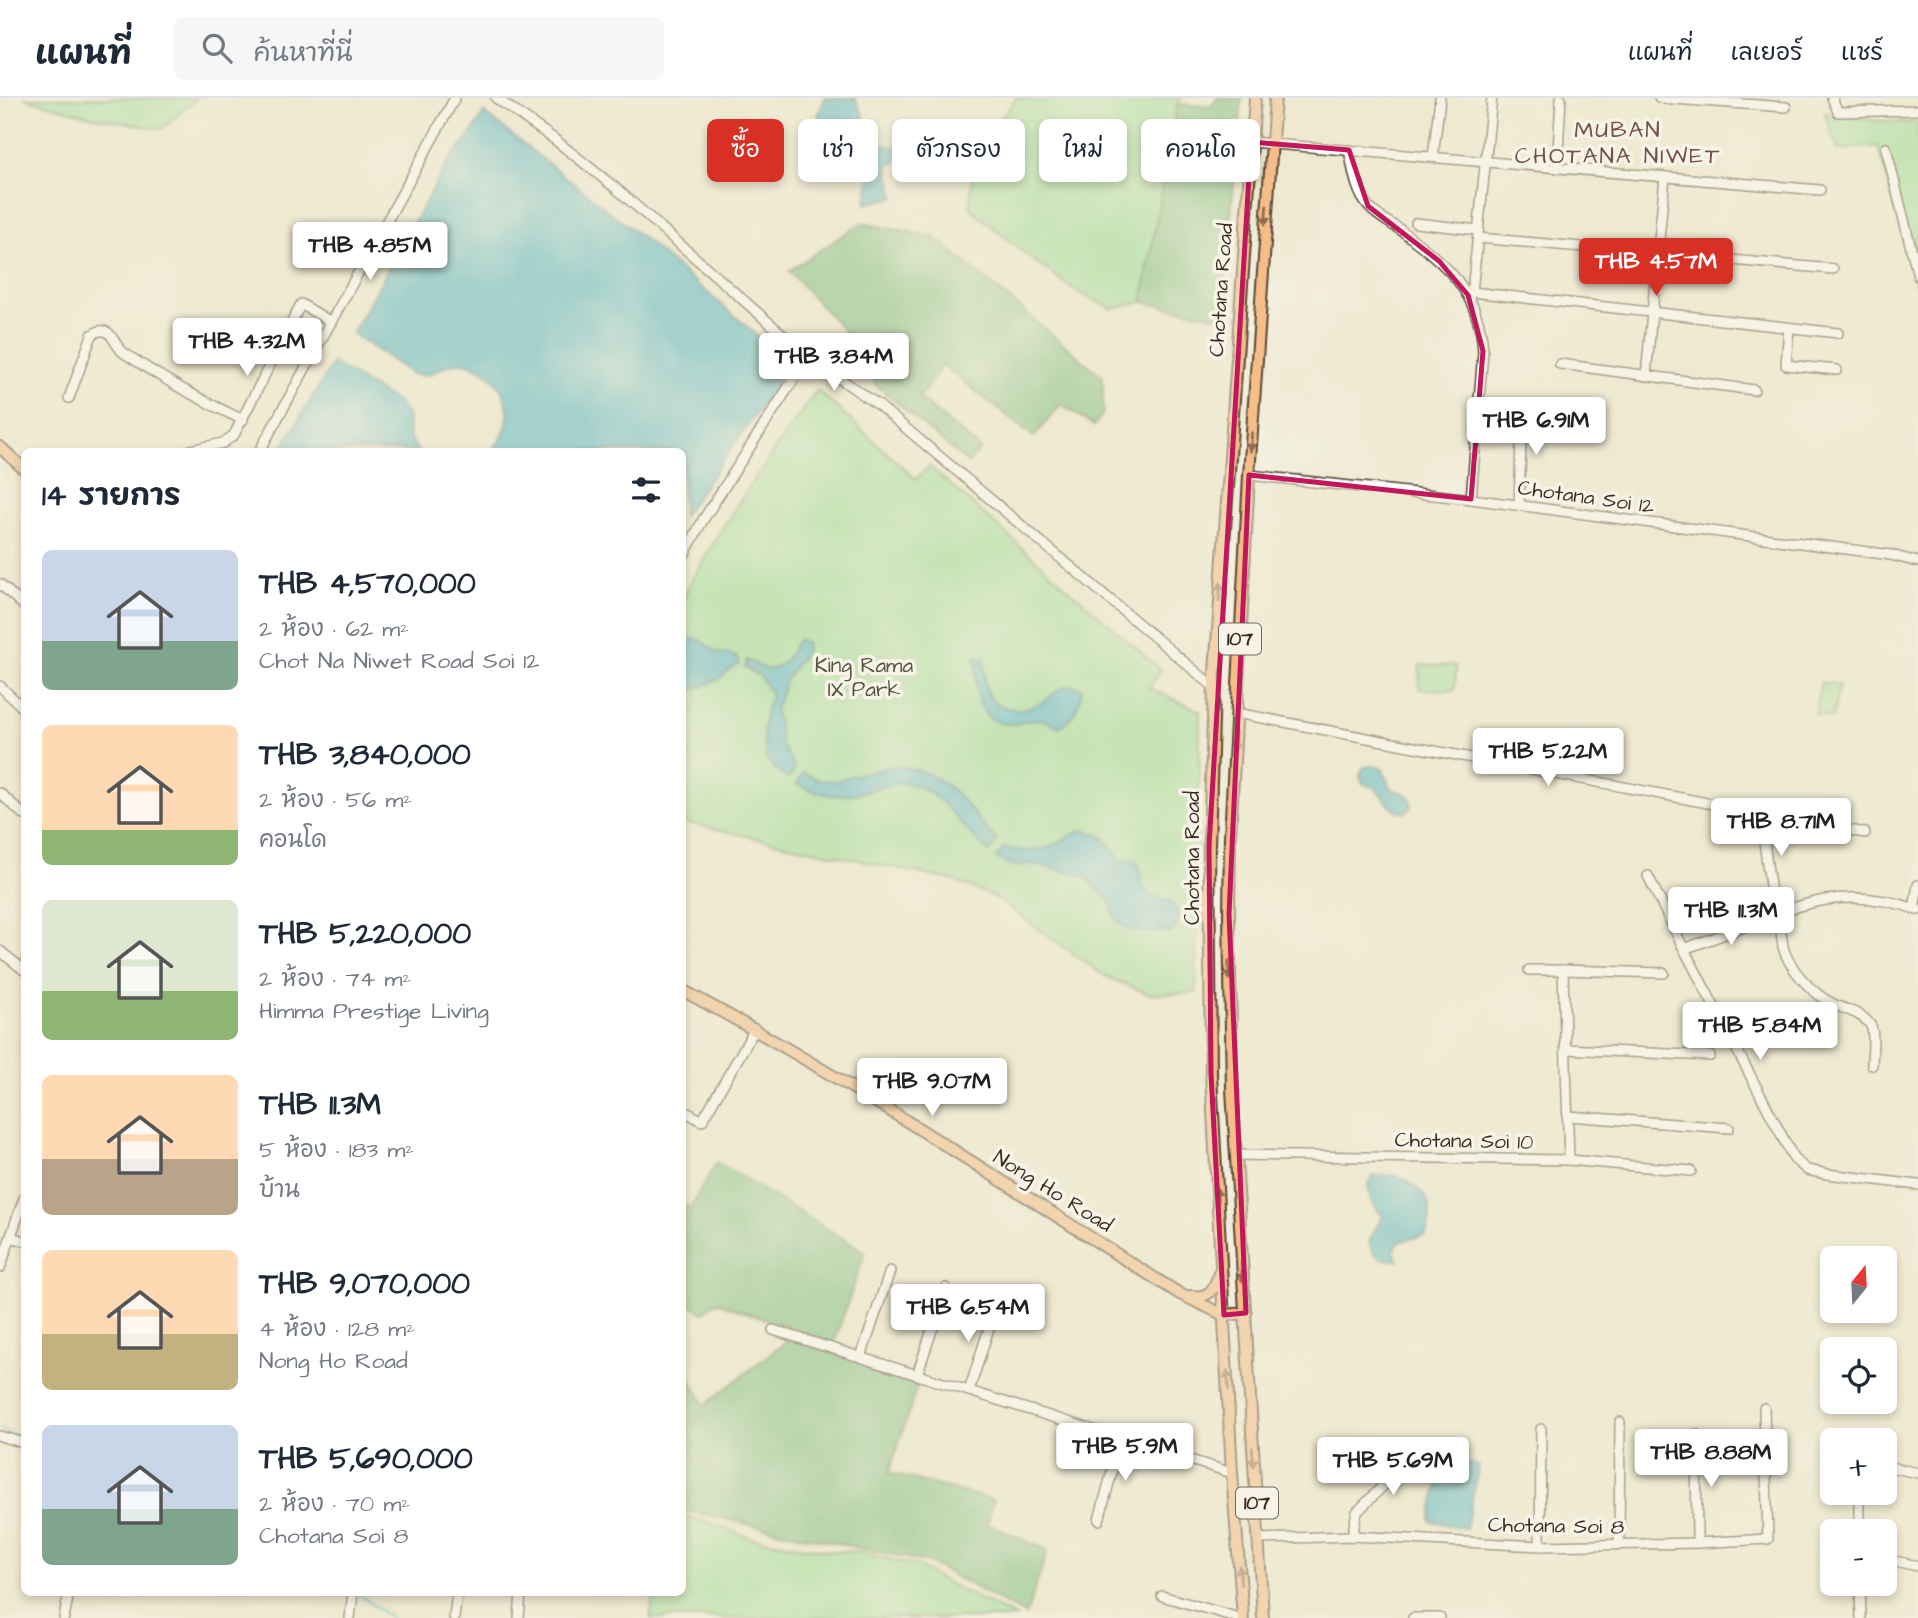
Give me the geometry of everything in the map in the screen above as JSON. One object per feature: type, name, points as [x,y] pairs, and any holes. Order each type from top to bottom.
[{"type":"main road","name":"Chotana Road","points":[[1253,119],[1255,98]]},
{"type":"main road","name":"Chotana Road","points":[[1263,1618],[1231,1074],[1230,849],[1249,475],[1275,98]]},
{"type":"main road","name":"Chotana Road","points":[[1241,1618],[1211,1074],[1209,846],[1214,687],[1248,182]]},
{"type":"main road","points":[[0,447],[21,466]]},
{"type":"main road","name":"Nong Ho Road","points":[[686,992],[830,1072],[1180,1294],[1224,1315]]},
{"type":"main road","points":[[1211,1074],[1231,1074]]},
{"type":"main road","points":[[1180,1294],[1200,1298],[1210,1294],[1216,1285],[1221,1265]]},
{"type":"main road","points":[[1224,1315],[1246,1313]]},
{"type":"street","points":[[261,448],[455,98]]},
{"type":"street","points":[[496,98],[554,139],[618,190],[807,357],[877,404],[1214,687]]},
{"type":"street","points":[[1433,158],[1440,98]]},
{"type":"street","points":[[1492,98],[1472,292],[1838,333]]},
{"type":"street","points":[[1557,168],[1561,98]]},
{"type":"street","points":[[1659,98],[1786,107]]},
{"type":"street","points":[[1832,98],[1838,112],[1918,110]]},
{"type":"street","points":[[1260,143],[1820,190]]},
{"type":"street","points":[[1886,148],[1918,276]]},
{"type":"street","points":[[1349,150],[1357,185],[1368,206],[1439,261],[1456,278],[1477,313],[1483,351],[1471,499]]},
{"type":"street","points":[[1646,376],[1665,177]]},
{"type":"street","points":[[1416,223],[1478,234],[1658,254],[1833,269]]},
{"type":"street","points":[[199,448],[223,443],[234,435],[301,304],[331,323]]},
{"type":"street","points":[[1789,328],[1786,365],[1837,370]]},
{"type":"street","points":[[69,398],[92,335],[103,331],[112,336],[120,351],[178,386],[243,420]]},
{"type":"street","points":[[686,552],[703,520],[807,357]]},
{"type":"street","points":[[1560,364],[1754,390]]},
{"type":"street","points":[[1519,505],[1522,408]]},
{"type":"street","name":"Chotana Soi 12","points":[[1249,475],[1519,505],[1891,555],[1918,562]]},
{"type":"street","points":[[0,584],[21,603]]},
{"type":"street","points":[[0,686],[21,706]]},
{"type":"street","points":[[1236,713],[1865,833]]},
{"type":"street","points":[[0,793],[21,813]]},
{"type":"street","points":[[1760,813],[1773,907]]},
{"type":"street","points":[[1648,876],[1794,1159],[1807,1170],[1918,1185]]},
{"type":"street","points":[[1780,925],[1771,923],[1768,918],[1773,907],[1785,910],[1833,899],[1871,899],[1916,909],[1918,885]]},
{"type":"street","points":[[1780,925],[1786,919],[1785,910]]},
{"type":"street","points":[[1684,949],[1768,918]]},
{"type":"street","points":[[1780,925],[1784,949],[1792,967],[1825,999],[1853,1012],[1871,1026],[1872,1065]]},
{"type":"street","points":[[0,951],[21,968]]},
{"type":"street","points":[[1529,970],[1664,973]]},
{"type":"street","points":[[1563,970],[1569,1160]]},
{"type":"street","points":[[688,1113],[702,1121],[755,1029]]},
{"type":"street","points":[[1566,1049],[1710,1056]]},
{"type":"street","points":[[1568,1116],[1729,1128]]},
{"type":"street","name":"Chotana Soi 10","points":[[1236,1156],[1569,1160],[1691,1171]]},
{"type":"street","points":[[0,1268],[21,1207]]},
{"type":"street","points":[[11,1237],[21,1240]]},
{"type":"street","points":[[861,1357],[891,1271]]},
{"type":"street","points":[[918,1375],[946,1288]]},
{"type":"street","points":[[970,1391],[996,1306]]},
{"type":"street","points":[[773,1330],[1232,1472]]},
{"type":"street","name":"Chotana Soi 8","points":[[1259,1539],[1352,1536],[1540,1546],[1697,1544],[1768,1539],[1764,1408]]},
{"type":"street","points":[[1619,1545],[1620,1422]]},
{"type":"street","points":[[1540,1546],[1541,1429]]},
{"type":"street","points":[[1696,1434],[1697,1544]]},
{"type":"street","points":[[0,1437],[21,1442]]},
{"type":"street","points":[[1099,1520],[1121,1438]]},
{"type":"street","points":[[1352,1536],[1357,1512],[1401,1469],[1410,1449]]},
{"type":"street","points":[[1897,1469],[1918,1473]]},
{"type":"street","points":[[1897,1562],[1918,1566]]},
{"type":"street","points":[[1162,1595],[1241,1618]]},
{"type":"street","points":[[64,1618],[68,1596]]},
{"type":"street","points":[[350,1618],[353,1596]]},
{"type":"street","points":[[454,1618],[457,1596]]},
{"type":"street","points":[[519,1618],[521,1596]]},
{"type":"street","points":[[1860,1596],[1861,1618]]},
{"type":"street","points":[[1413,1618],[1440,1618]]},
{"type":"highlighted area","points":[[1251,142],[1349,150],[1368,206],[1439,261],[1468,295],[1483,351],[1471,499],[1249,475],[1229,914],[1246,1313],[1224,1315],[1211,1074],[1209,846]]},
{"type":"green space","points":[[24,98],[197,98],[162,129],[93,117]]},
{"type":"green space","points":[[1016,98],[1182,98],[1177,104],[1174,119],[1141,119],[1141,182],[1163,182],[1142,302],[1112,309],[1076,291],[1030,258],[970,208],[972,182],[1025,182],[1025,119],[1001,119]]},
{"type":"green space","points":[[1217,98],[1242,98],[1240,119],[1174,119],[1177,104],[1211,106]]},
{"type":"green space","points":[[1825,113],[1918,123],[1918,293],[1878,146],[1838,150]]},
{"type":"green space","points":[[1163,182],[1234,182],[1221,317],[1142,302]]},
{"type":"green space","points":[[861,223],[933,236],[1103,377],[1103,413],[1094,426],[1061,404],[1034,437],[943,365],[919,398],[981,449],[968,463],[877,386],[845,332],[789,271]]},
{"type":"green space","name":"King Rama IX Park","points":[[817,390],[916,479],[929,466],[1161,670],[1149,688],[1200,711],[1196,993],[1149,994],[1105,976],[994,897],[955,881],[686,823],[686,592],[763,466]]},
{"type":"green space","points":[[1420,665],[1456,666],[1455,690],[1419,689]]},
{"type":"green space","points":[[1821,682],[1839,685],[1832,718],[1815,714]]},
{"type":"green space","points":[[717,1162],[865,1252],[834,1343],[716,1302],[703,1313],[686,1301],[686,1206],[690,1208]]},
{"type":"green space","points":[[789,1339],[919,1380],[889,1473],[994,1500],[987,1524],[1048,1550],[1026,1615],[930,1563],[686,1511],[686,1371],[705,1405]]},
{"type":"green space","points":[[686,1517],[711,1523],[751,1538],[830,1551],[853,1551],[918,1566],[1017,1618],[650,1618],[654,1596],[686,1596]]},
{"type":"water","points":[[825,98],[855,98],[865,119],[822,119],[818,115]]},
{"type":"water","points":[[484,113],[638,234],[784,358],[777,384],[686,512],[686,448],[493,448],[506,428],[508,408],[498,385],[485,372],[469,364],[460,363],[445,366],[428,375],[410,373],[352,333],[449,160],[467,140]]},
{"type":"water","points":[[878,144],[892,146],[892,164],[888,168],[895,197],[866,204],[869,182],[878,182]]},
{"type":"water","points":[[333,363],[397,402],[408,416],[409,436],[416,448],[282,448]]},
{"type":"water","points":[[799,639],[807,644],[805,652],[786,679],[775,711],[780,742],[795,768],[789,779],[772,766],[764,745],[766,710],[771,695],[761,678],[745,668],[747,660],[768,670],[775,668],[784,661]]},
{"type":"water","points":[[686,640],[700,640],[718,653],[728,653],[739,659],[739,664],[721,678],[693,689],[686,696]]},
{"type":"water","points":[[976,657],[984,657],[987,691],[991,699],[999,705],[1012,709],[1028,708],[1062,688],[1071,686],[1082,690],[1075,712],[1059,727],[1042,719],[1012,724],[999,723],[990,718],[979,701]]},
{"type":"water","points":[[897,766],[931,775],[955,792],[997,841],[989,852],[944,805],[918,786],[894,784],[840,796],[818,793],[797,784],[803,773],[819,780],[837,781]]},
{"type":"water","points":[[1365,767],[1383,769],[1392,789],[1409,796],[1412,807],[1405,813],[1394,809],[1378,791],[1363,783],[1361,771]]},
{"type":"water","points":[[1082,830],[1102,837],[1123,862],[1136,860],[1141,870],[1142,884],[1148,893],[1169,901],[1177,910],[1177,924],[1173,932],[1129,930],[1115,917],[1110,901],[1085,876],[1030,864],[1013,866],[996,858],[1004,848],[1028,851],[1047,848]]},
{"type":"water","points":[[1394,1175],[1420,1191],[1429,1205],[1430,1214],[1426,1235],[1398,1242],[1394,1251],[1398,1261],[1379,1257],[1369,1241],[1383,1216],[1371,1202],[1368,1186],[1373,1176]]},
{"type":"water","points":[[1444,1458],[1479,1466],[1466,1528],[1430,1521]]},
{"type":"waterway","points":[[0,1429],[21,1436]]},
{"type":"waterway","points":[[361,1596],[391,1618]]},
{"type":"district","name":"MUBAN CHOTANA NIWET","points":[[1618,143]]}]
